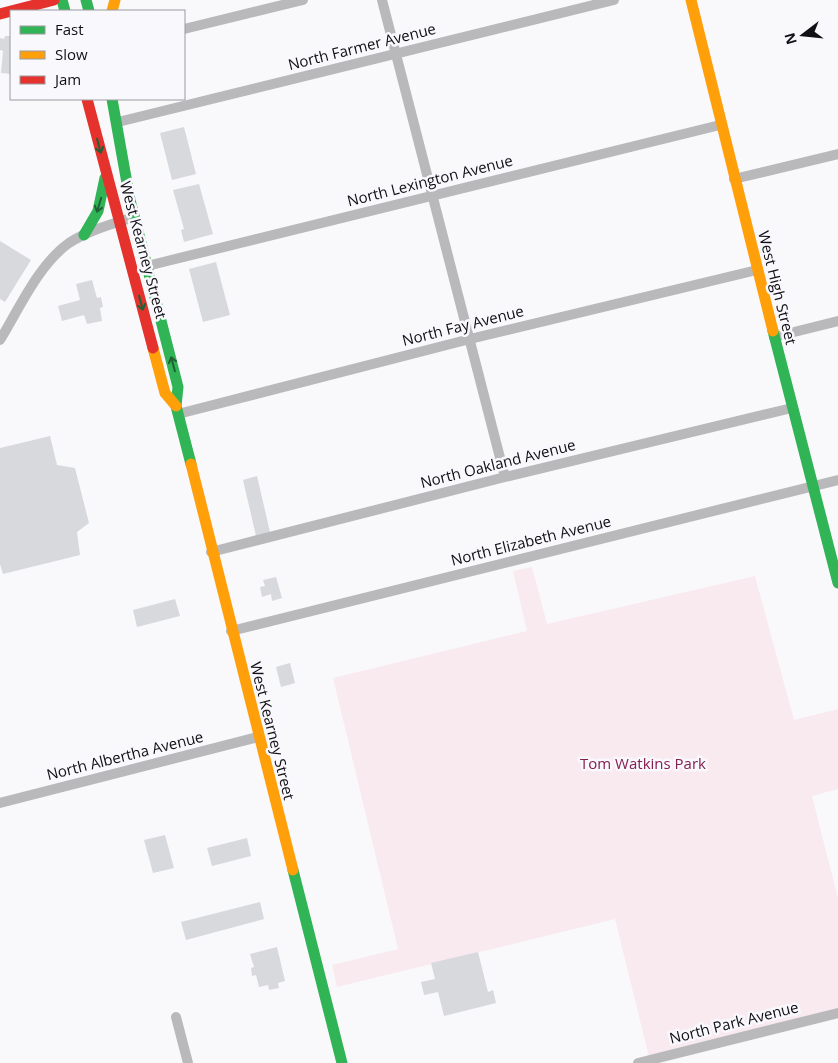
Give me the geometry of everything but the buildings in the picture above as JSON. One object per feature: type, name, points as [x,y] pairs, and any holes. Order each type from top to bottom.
[{"type":"main road","points":[[15,10],[54,0]]},
{"type":"main road","name":"West High Street","points":[[691,0],[720,125],[838,583]]},
{"type":"main road","name":"West Kearney Street","points":[[87,100],[165,393],[177,410]]},
{"type":"main road","name":"West Kearney Street","points":[[113,101],[118,122],[117,134],[134,217],[178,387],[177,410],[231,632],[342,1063]]},
{"type":"main road","points":[[84,235],[98,211],[106,172]]},
{"type":"street","points":[[185,29],[303,0]]},
{"type":"street","points":[[382,0],[505,477]]},
{"type":"street","name":"North Farmer Avenue","points":[[118,122],[614,0]]},
{"type":"street","name":"North Lexington Avenue","points":[[147,266],[720,125]]},
{"type":"street","points":[[734,179],[838,154]]},
{"type":"street","points":[[0,340],[49,262],[59,250],[84,235],[134,217]]},
{"type":"street","name":"North Fay Avenue","points":[[177,410],[757,270]]},
{"type":"street","points":[[774,337],[838,322]]},
{"type":"street","name":"North Oakland Avenue","points":[[211,552],[505,477],[792,408]]},
{"type":"street","name":"North Elizabeth Avenue","points":[[231,632],[838,480]]},
{"type":"street","name":"North Albertha Avenue","points":[[0,803],[258,737]]},
{"type":"street","name":"North Park Avenue","points":[[638,1063],[838,1013]]},
{"type":"street","points":[[176,1017],[188,1063]]},
{"type":"green space","name":"Tom Watkins Park","points":[[532,567],[547,624],[755,576],[794,720],[838,709],[838,789],[812,796],[838,898],[838,1009],[649,1057],[615,919],[337,987],[332,965],[398,949],[333,678],[527,631],[513,571]]},
{"type":"traffic: fast","points":[[62,0],[65,10]]},
{"type":"traffic: fast","points":[[86,0],[89,10]]},
{"type":"traffic: fast","points":[[112,100],[130,200],[178,387],[176,406],[191,464]]},
{"type":"traffic: fast","points":[[84,235],[98,211],[105,178]]},
{"type":"traffic: fast","points":[[773,331],[838,583]]},
{"type":"traffic: fast","points":[[293,870],[342,1063]]},
{"type":"traffic: slow","points":[[112,10],[115,0]]},
{"type":"traffic: slow","points":[[691,0],[773,331]]},
{"type":"traffic: slow","points":[[153,348],[165,393],[176,406]]},
{"type":"traffic: slow","points":[[191,464],[293,870]]},
{"type":"traffic: jam","points":[[15,10],[54,0]]},
{"type":"traffic: jam","points":[[0,14],[10,11]]},
{"type":"traffic: jam","points":[[87,100],[153,348]]}]
